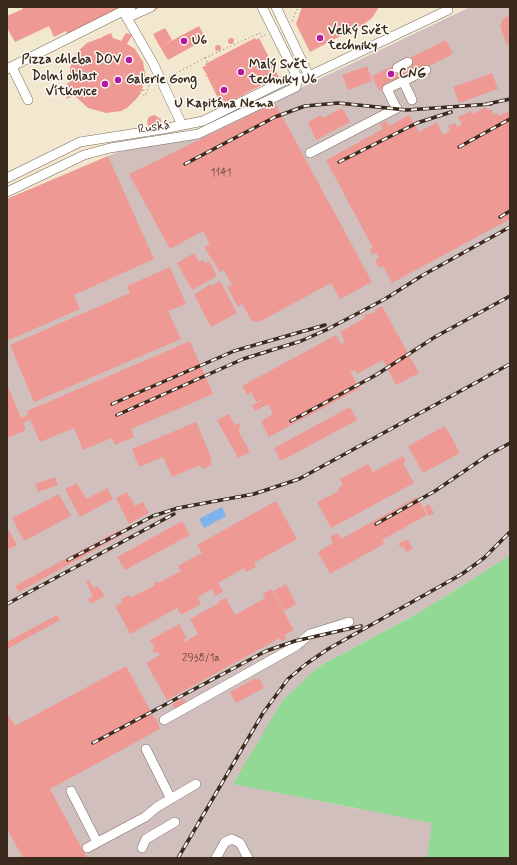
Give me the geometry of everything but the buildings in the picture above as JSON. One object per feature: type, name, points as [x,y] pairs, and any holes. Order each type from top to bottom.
[{"type":"street","points":[[28,100],[10,68],[127,12],[150,7]]},
{"type":"street","points":[[262,7],[298,79]]},
{"type":"street","points":[[276,7],[309,76]]},
{"type":"street","name":"Ruská","points":[[7,178],[80,142],[203,121],[286,80],[309,76],[448,10]]},
{"type":"street","points":[[127,12],[182,125]]},
{"type":"street","points":[[397,68],[408,62]]},
{"type":"street","points":[[310,153],[397,108],[387,89],[426,70]]},
{"type":"street","name":"Ruská","points":[[7,192],[84,155],[110,148],[198,134],[296,88],[298,79]]},
{"type":"street","points":[[403,81],[412,100]]},
{"type":"street","points":[[164,720],[296,646],[310,634],[349,622]]},
{"type":"street","points":[[146,749],[171,799]]},
{"type":"street","points":[[87,848],[145,817],[196,784]]},
{"type":"street","points":[[71,791],[97,842]]},
{"type":"street","points":[[142,848],[146,839],[175,822]]},
{"type":"street","points":[[216,858],[225,842],[232,839],[240,842],[248,858]]},
{"type":"path","points":[[285,25],[290,23],[298,7]]},
{"type":"path","points":[[150,83],[171,76],[205,58],[260,33],[262,37],[273,31]]},
{"type":"path","points":[[205,58],[207,62]]},
{"type":"path","points":[[140,93],[145,96],[150,83],[150,73],[153,63]]},
{"type":"shaded area","points":[[470,7],[510,7],[510,553],[506,558],[420,612],[318,667],[233,783],[359,809],[368,778],[510,858],[7,858],[7,199],[118,152],[200,136]]},
{"type":"green space","points":[[510,553],[510,858],[427,858],[432,823],[233,784],[282,701],[318,667],[420,612],[506,558]]},
{"type":"water","points":[[222,507],[226,516],[204,528],[199,519]]},
{"type":"railway","points":[[487,104],[510,99]]},
{"type":"railway","points":[[185,164],[275,117],[305,106],[338,103],[407,110],[491,104]]},
{"type":"railway","points":[[339,162],[417,123],[451,112]]},
{"type":"railway","points":[[459,147],[510,119]]},
{"type":"railway","points":[[500,217],[510,211]]},
{"type":"railway","points":[[117,415],[243,359],[301,341],[326,330],[385,299],[423,275],[510,227]]},
{"type":"railway","points":[[291,421],[376,375],[435,337],[510,296]]},
{"type":"railway","points":[[112,404],[234,351],[325,325]]},
{"type":"railway","points":[[68,560],[153,516],[178,508],[254,494],[299,479],[510,364]]},
{"type":"railway","points":[[376,524],[435,491],[488,455],[510,443]]},
{"type":"railway","points":[[7,604],[174,514]]},
{"type":"railway","points":[[178,858],[263,713],[288,679],[328,649],[462,574],[484,558],[510,532]]},
{"type":"railway","points":[[93,743],[266,651],[295,641],[361,626]]},
{"type":"place","name":"Velký Svět techniky","points":[[320,38]]},
{"type":"place","name":"U6","points":[[184,41]]},
{"type":"place","name":"Pizza chleba DOV","points":[[129,60]]},
{"type":"place","name":"Malý Svět techniky U6","points":[[241,72]]},
{"type":"place","name":"CNG","points":[[391,74]]},
{"type":"place","name":"Galerie Gong","points":[[118,80]]},
{"type":"place","name":"Dolní oblast Vítkovice","points":[[105,84]]},
{"type":"place","name":"U Kapitána Nema","points":[[224,90]]}]
